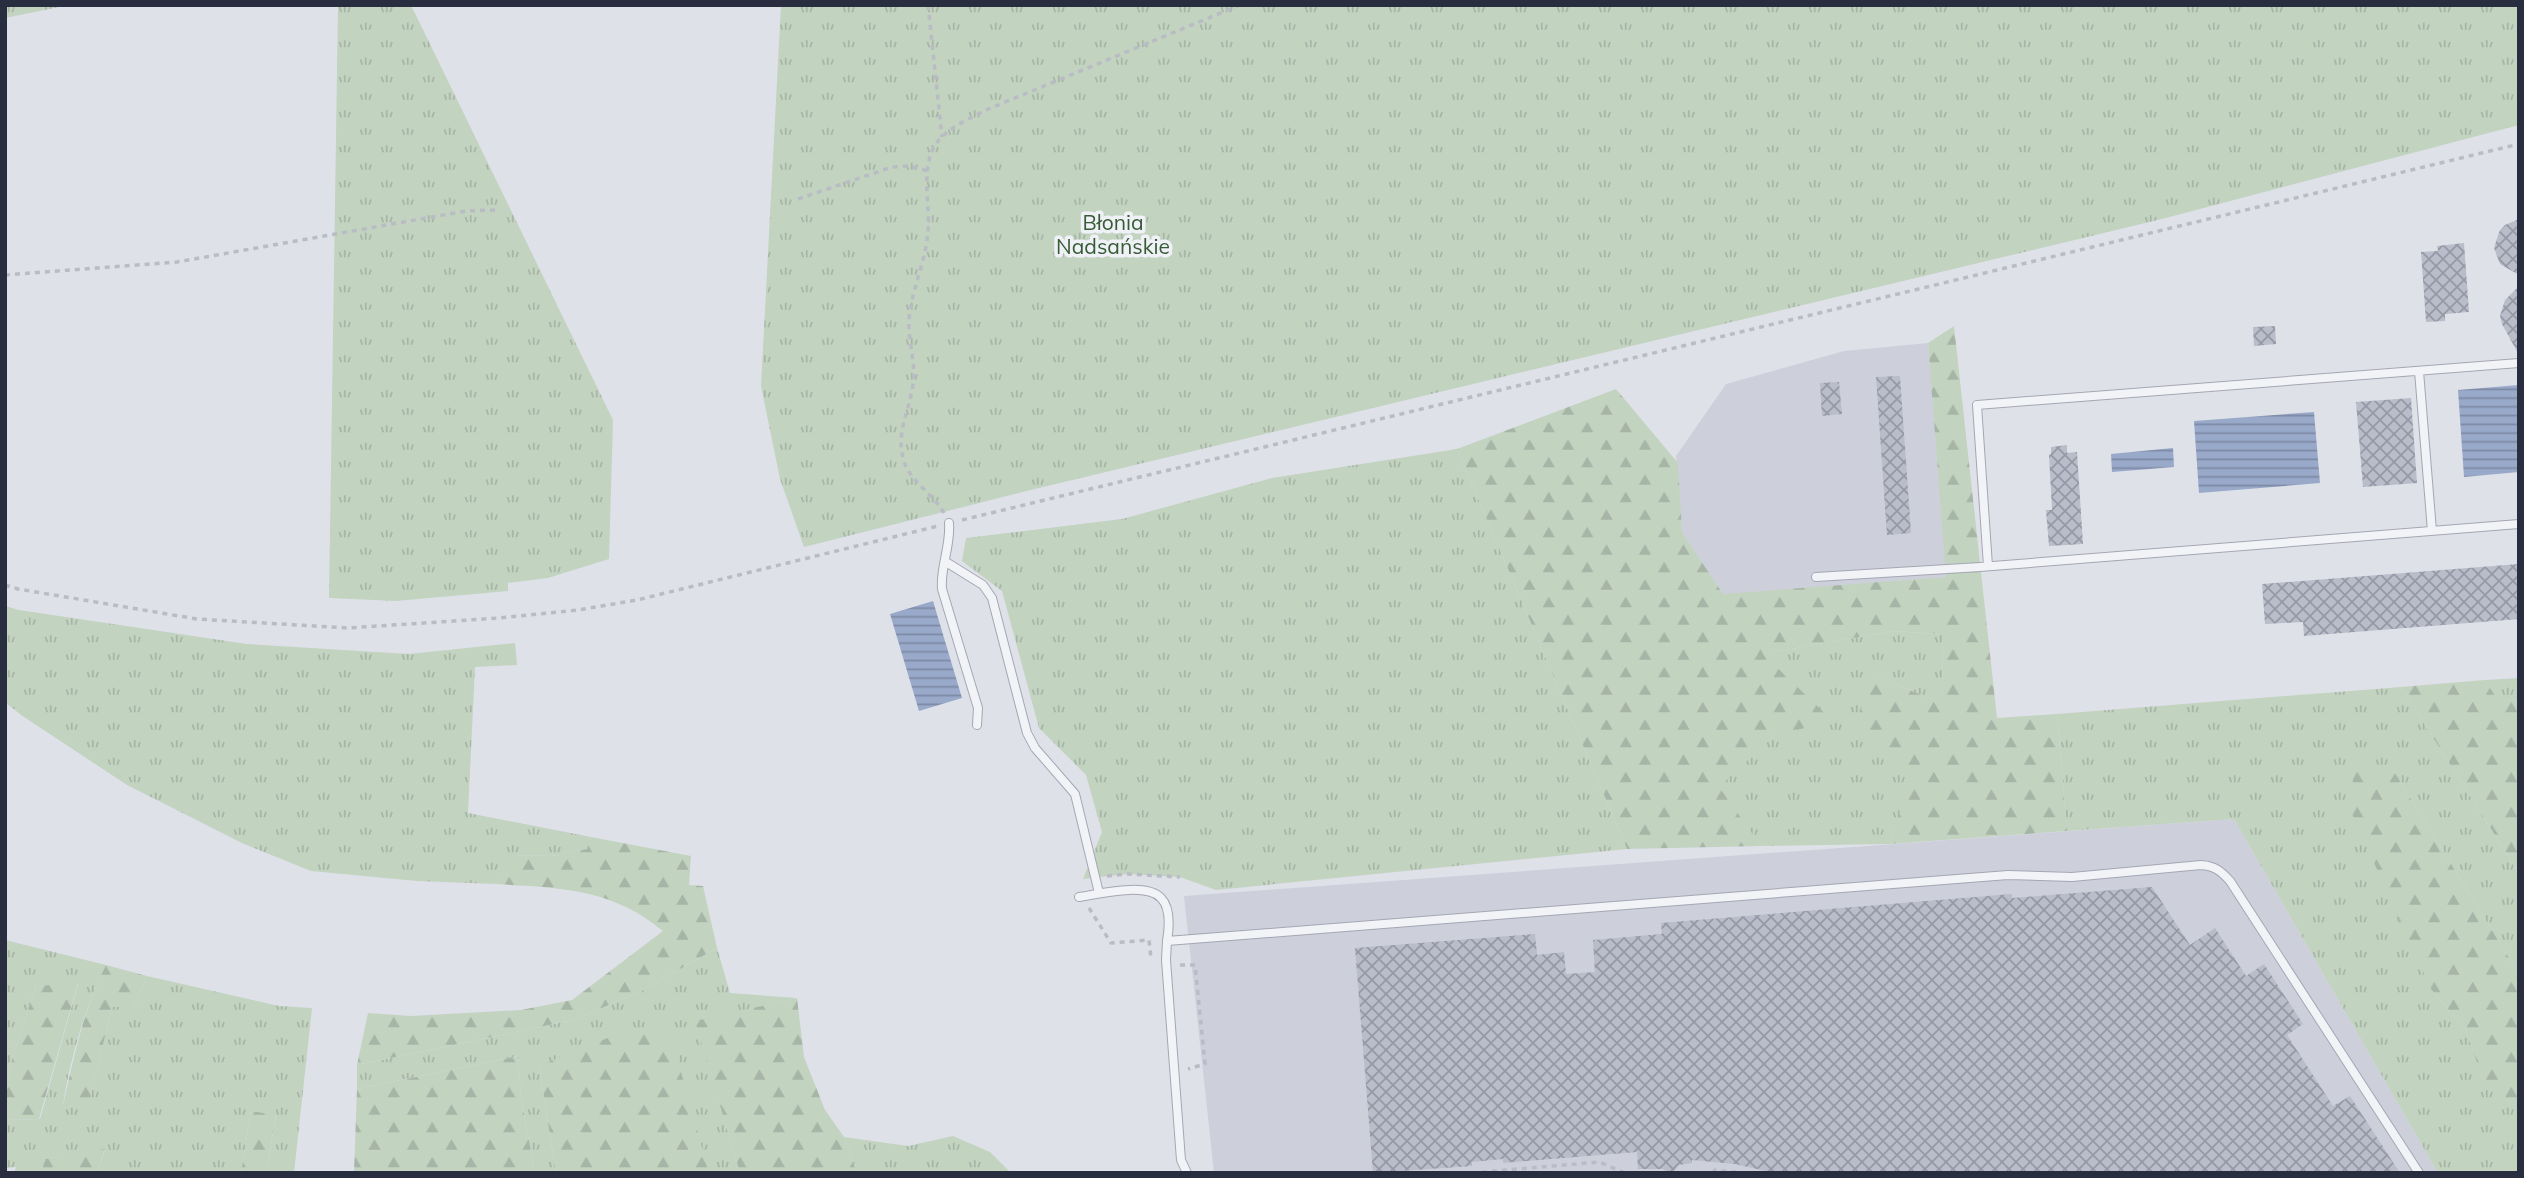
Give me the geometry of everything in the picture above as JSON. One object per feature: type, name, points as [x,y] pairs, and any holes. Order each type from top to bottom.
[{"type":"lane","points":[[1988,566],[1977,405],[2519,363]]},
{"type":"lane","points":[[2419,371],[2432,531]]},
{"type":"lane","points":[[950,523],[942,589],[978,708],[978,725]]},
{"type":"lane","points":[[1816,577],[2519,524]]},
{"type":"lane","points":[[946,562],[983,586],[992,598],[1027,733],[1035,748],[1075,794],[1099,893]]},
{"type":"lane","points":[[1167,941],[2008,875],[2072,877],[2212,866],[2230,881],[2419,1173]]},
{"type":"lane","points":[[1079,898],[1099,893],[1136,890],[1156,894],[1163,900],[1167,912],[1166,960],[1181,1160],[1187,1173]]},
{"type":"path","points":[[928,5],[942,137]]},
{"type":"path","points":[[950,523],[941,507],[912,476],[901,451],[901,437],[913,384],[913,350],[909,323],[928,232],[928,171],[931,153],[942,137],[957,125],[986,110],[1240,5]]},
{"type":"path","points":[[5,585],[197,619],[348,628],[499,618],[578,610],[637,600],[2519,144]]},
{"type":"path","points":[[797,199],[892,167],[909,166],[928,171]]},
{"type":"path","points":[[5,275],[177,262],[466,211],[495,210]]},
{"type":"path","points":[[1472,1173],[1599,1162],[1625,1173]]},
{"type":"path","points":[[1713,1173],[1715,1170],[1742,1173]]},
{"type":"shaded area","points":[[1928,343],[1947,577],[1723,595],[1682,532],[1676,456],[1726,384],[1844,351]]},
{"type":"shaded area","points":[[2234,819],[2438,1173],[1214,1173],[1184,896]]},
{"type":"green space","points":[[5,5],[69,5],[5,18]]},
{"type":"green space","points":[[338,5],[411,5],[613,420],[609,559],[548,578],[508,583],[508,591],[396,601],[329,598]]},
{"type":"green space","name":"Błonia Nadsańskie","points":[[781,5],[2519,5],[2519,125],[2162,219],[1039,488],[804,547],[780,479],[761,386]]},
{"type":"green space","points":[[1954,326],[1997,718],[2057,714],[2067,831],[1889,844],[1911,780],[1855,724],[1874,676],[1937,701],[1942,700],[1943,634],[1893,631],[1763,654],[1835,723],[1777,733],[1719,787],[1761,846],[1627,849],[1457,449],[1616,389],[1678,463],[1682,532],[1723,594],[1946,577],[1928,343]]},
{"type":"green space","points":[[1457,449],[1627,849],[1216,890],[1180,877],[1127,874],[1083,879],[1102,832],[1086,775],[1039,728],[1002,591],[962,561],[966,538],[1122,519],[1272,478]]},
{"type":"green space","points":[[5,606],[247,644],[409,654],[515,643],[517,665],[475,667],[468,813],[591,837],[588,849],[551,856],[513,855],[496,884],[417,881],[311,871],[244,844],[127,785],[5,702]]},
{"type":"green space","points":[[1893,631],[1943,634],[1942,703],[1874,676],[1912,780],[1889,844],[1761,846],[1718,787],[1777,733],[1762,654]]},
{"type":"green space","points":[[2519,678],[2519,700],[2499,703],[2485,680]]},
{"type":"green space","points":[[2485,680],[2499,702],[2519,700],[2519,873],[2401,687]]},
{"type":"green space","points":[[2401,687],[2519,873],[2519,974],[2393,770],[2431,989],[2466,1030],[2484,1080],[2519,1110],[2519,1173],[2438,1173],[2234,819],[2067,831],[2057,714]]},
{"type":"green space","points":[[2353,770],[2393,770],[2519,974],[2519,1110],[2483,1080],[2466,1030],[2431,989],[2352,814]]},
{"type":"green space","points":[[591,837],[691,856],[689,885],[703,886],[717,948],[640,992],[573,1020],[357,1065],[368,1013],[411,1016],[521,1010],[572,1000],[663,931],[644,917],[604,898],[563,889],[496,884],[512,855],[551,856],[587,849]]},
{"type":"green space","points":[[5,940],[106,965],[79,1034],[63,1105],[88,1106],[112,1007],[134,1007],[147,976],[279,1006],[312,1008],[294,1173],[266,1173],[276,1116],[251,1111],[241,1173],[97,1173],[105,1150],[45,1159],[41,1173],[14,1173],[16,1167],[5,1168],[5,1120],[40,1119],[78,984],[36,986],[5,1087]]},
{"type":"green space","points":[[717,948],[730,993],[797,998],[696,1022],[740,1173],[704,1173],[539,1066],[556,1173],[535,1173],[521,1097],[518,1056],[357,1089],[357,1065],[573,1020],[640,992]]},
{"type":"green space","points":[[106,965],[147,976],[134,1007],[112,1007],[88,1107],[63,1105],[85,1016]]},
{"type":"green space","points":[[78,983],[39,1119],[5,1120],[5,1087],[36,986]]},
{"type":"green space","points":[[797,998],[804,1057],[825,1110],[844,1137],[857,1173],[740,1173],[695,1021]]},
{"type":"green space","points":[[669,1029],[709,1173],[556,1173],[539,1066],[610,1037]]},
{"type":"green space","points":[[518,1056],[521,1097],[535,1173],[354,1173],[357,1089]]},
{"type":"green space","points":[[251,1111],[276,1115],[266,1173],[241,1173]]},
{"type":"green space","points":[[953,1136],[990,1152],[1011,1173],[857,1173],[844,1137],[908,1146]]},
{"type":"green space","points":[[105,1149],[97,1173],[41,1173],[45,1159]]},
{"type":"water","points":[[2519,385],[2519,472],[2464,477],[2458,390]]},
{"type":"water","points":[[2314,412],[2320,483],[2199,493],[2194,421]]},
{"type":"water","points":[[2173,448],[2174,467],[2112,472],[2111,454]]},
{"type":"water","points":[[933,601],[962,698],[919,711],[890,614]]},
{"type":"building","points":[[2519,219],[2519,275],[2500,264],[2494,248],[2499,232],[2505,225]]},
{"type":"building","points":[[2464,243],[2469,312],[2445,314],[2445,321],[2426,322],[2421,252],[2438,251],[2437,246]]},
{"type":"building","points":[[2519,286],[2519,355],[2500,316],[2505,300]]},
{"type":"building","points":[[2275,326],[2276,344],[2254,346],[2253,327]]},
{"type":"building","points":[[1900,376],[1911,533],[1887,535],[1876,377]]},
{"type":"building","points":[[1839,382],[1842,414],[1822,416],[1820,383]]},
{"type":"building","points":[[2411,398],[2417,483],[2363,487],[2356,402]]},
{"type":"building","points":[[2067,445],[2067,453],[2077,452],[2083,544],[2049,546],[2046,510],[2052,510],[2049,455],[2051,447]]},
{"type":"building","points":[[2519,564],[2519,619],[2304,636],[2303,622],[2265,624],[2262,584]]},
{"type":"building","points":[[2152,887],[2190,945],[2215,928],[2246,976],[2264,964],[2303,1024],[2287,1035],[2333,1106],[2350,1096],[2400,1173],[1774,1173],[1735,1164],[1692,1160],[1692,1163],[1679,1165],[1668,1173],[1663,1169],[1638,1169],[1637,1152],[1503,1163],[1503,1159],[1471,1162],[1472,1166],[1373,1173],[1355,948],[1535,934],[1537,955],[1564,952],[1566,974],[1595,972],[1593,940],[1662,934],[1661,923],[2012,894],[2012,898]]}]
